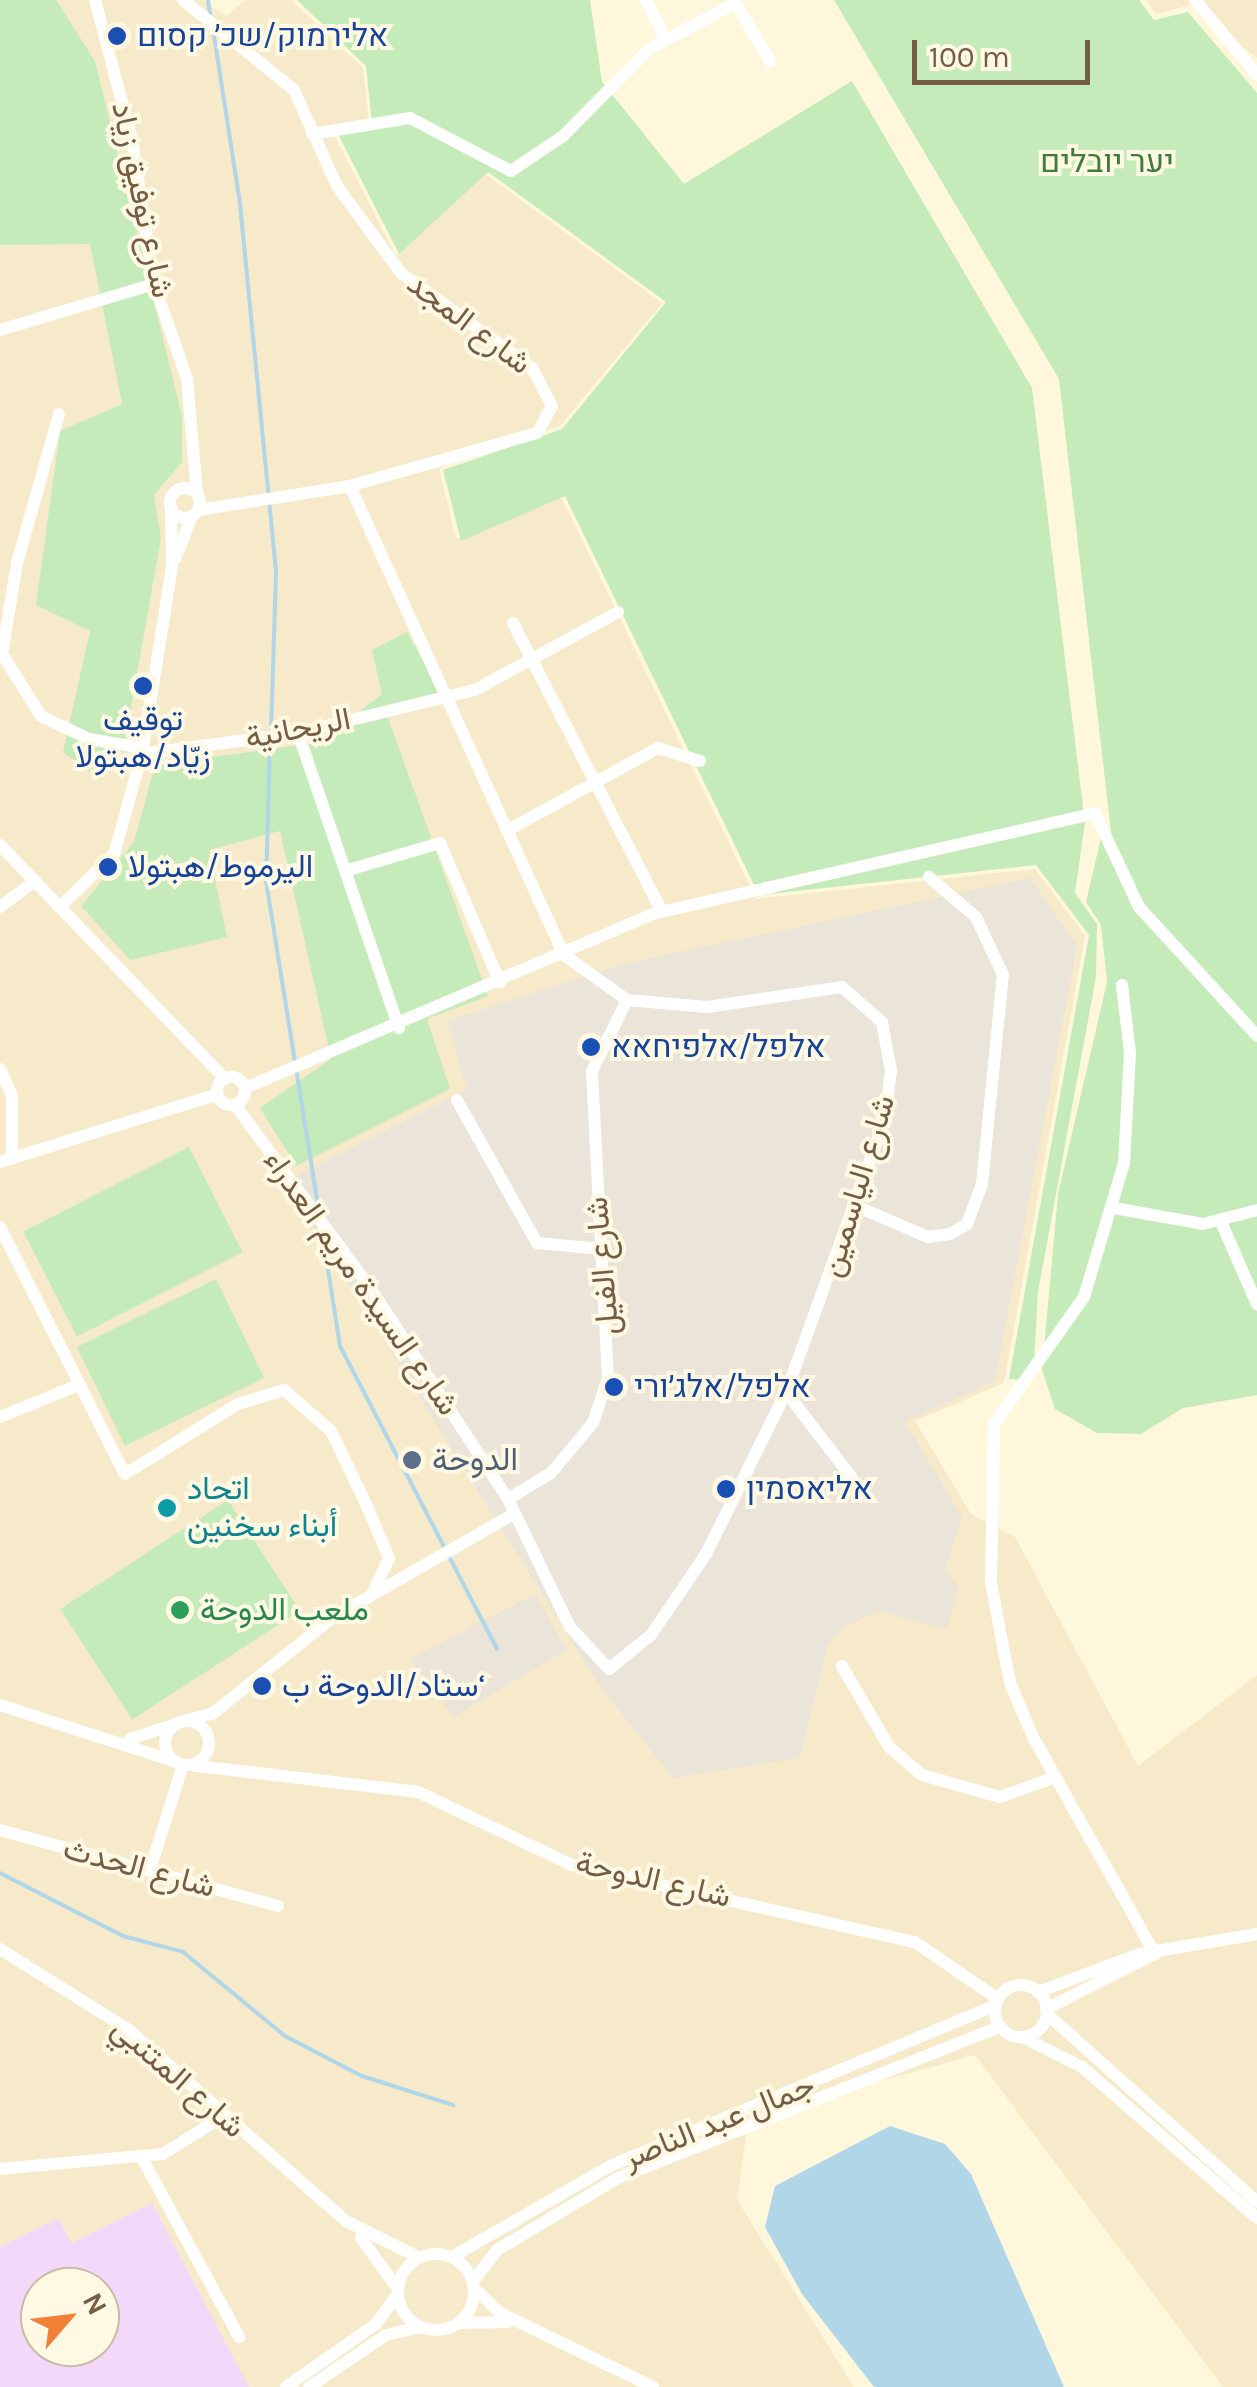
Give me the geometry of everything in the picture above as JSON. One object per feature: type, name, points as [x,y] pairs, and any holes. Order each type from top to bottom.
[{"type":"street","name":"شارع توفيق زياد","points":[[96,0],[132,140],[154,284],[187,379],[188,460]]},
{"type":"street","name":"شارع المجد","points":[[184,0],[294,90],[337,186],[400,273],[532,368],[552,406],[537,434],[350,486],[195,513]]},
{"type":"street","points":[[646,0],[665,38]]},
{"type":"street","points":[[1195,0],[1257,75]]},
{"type":"street","points":[[312,134],[410,118],[511,171],[562,136],[665,38],[735,2],[770,60]]},
{"type":"street","points":[[0,330],[154,284]]},
{"type":"street","name":"الريحانية","points":[[59,414],[16,563],[2,654],[41,716],[89,740],[143,751],[298,733],[452,695],[532,659],[618,612]]},
{"type":"street","points":[[62,905],[114,854],[143,751],[172,566],[173,493],[188,460]]},
{"type":"street","points":[[172,566],[195,513],[197,494],[188,460]]},
{"type":"street","points":[[350,486],[452,695],[564,955]]},
{"type":"street","points":[[173,493],[197,494]]},
{"type":"street","points":[[171,509],[195,513]]},
{"type":"street","points":[[513,623],[662,912]]},
{"type":"street","points":[[298,733],[400,1028]]},
{"type":"street","points":[[510,829],[658,748],[700,761]]},
{"type":"street","points":[[0,1069],[12,1096],[6,1161],[218,1094],[236,1104],[245,1088],[400,1028],[662,912],[1095,813],[1139,907],[1257,1036]]},
{"type":"street","points":[[345,870],[440,843],[500,983]]},
{"type":"street","points":[[0,845],[62,905],[225,1079],[245,1088]]},
{"type":"street","points":[[858,1208],[928,1237],[950,1234],[967,1224],[982,1184],[1003,975],[976,917],[929,878]]},
{"type":"street","points":[[0,907],[36,881]]},
{"type":"street","name":"شارع الياسمين","points":[[512,1515],[570,1628],[609,1669],[651,1635],[706,1554],[786,1392],[858,1208],[891,1071],[882,1022],[842,987],[707,1008],[627,1000],[564,955]]},
{"type":"street","points":[[1122,985],[1130,1108],[1114,1208],[1084,1296],[1047,1356],[1006,1395],[991,1442],[1000,1632],[1010,1683],[1056,1777],[1155,1954]]},
{"type":"street","name":"شارع الفيل","points":[[508,1499],[551,1473],[593,1424],[612,1334],[600,1249],[592,1071],[627,1000]]},
{"type":"street","points":[[218,1094],[225,1079]]},
{"type":"street","points":[[457,1100],[537,1243],[600,1249]]},
{"type":"street","name":"شارع السيدة مريم العدراء","points":[[236,1104],[508,1499],[512,1515]]},
{"type":"street","points":[[1114,1208],[1221,1222],[1257,1210]]},
{"type":"street","points":[[1221,1222],[1257,1304]]},
{"type":"street","points":[[0,1226],[76,1386],[124,1474],[238,1404],[284,1390],[331,1432],[366,1504],[389,1558],[373,1592]]},
{"type":"street","points":[[0,1417],[76,1386]]},
{"type":"street","points":[[786,1392],[852,1478]]},
{"type":"street","points":[[122,1740],[226,1704],[373,1592],[512,1515]]},
{"type":"street","points":[[842,1666],[889,1748],[922,1774],[1000,1796],[1056,1777]]},
{"type":"street","name":"شارع الدوحة","points":[[0,1704],[122,1740],[183,1764],[418,1792],[572,1865],[914,1942],[997,2002]]},
{"type":"street","points":[[150,1870],[183,1764],[209,1744],[226,1704]]},
{"type":"street","points":[[180,1722],[165,1743],[183,1764]]},
{"type":"street","name":"شارع الدوحة","points":[[180,1722],[242,1772]]},
{"type":"street","name":"شارع الحدث","points":[[0,1830],[278,1906]]},
{"type":"street","points":[[1257,1934],[1155,1954],[1038,1992],[1016,1986],[997,2002],[1000,2027],[1082,2066],[1257,2218]]},
{"type":"street","name":"شارع المتنبي","points":[[0,1949],[130,2030],[222,2117],[346,2222]]},
{"type":"street","points":[[1022,2037],[1046,2012],[1155,1954]]},
{"type":"street","points":[[1038,1992],[1046,2012],[1257,2202]]},
{"type":"street","name":"جمال عبد الناصر","points":[[452,2257],[612,2165],[997,2002]]},
{"type":"street","name":"جمال عبد الناصر","points":[[473,2285],[497,2250],[618,2178],[1000,2027]]},
{"type":"street","points":[[0,2169],[142,2158],[182,2148],[222,2117]]},
{"type":"street","points":[[142,2158],[239,2337]]},
{"type":"street","points":[[346,2222],[418,2257],[452,2257],[473,2285],[525,2327],[624,2380],[653,2387]]},
{"type":"street","points":[[346,2222],[422,2327]]},
{"type":"street","points":[[286,2387],[376,2324],[418,2257]]},
{"type":"street","points":[[459,2323],[473,2285]]},
{"type":"street","points":[[310,2387],[386,2335],[459,2323],[525,2327]]},
{"type":"shaded area","points":[[0,0],[202,0],[226,16],[245,0],[291,0],[363,68],[369,121],[333,133],[396,256],[485,174],[662,303],[560,426],[439,468],[456,539],[561,497],[756,899],[1035,869],[1085,936],[1004,1383],[915,1421],[971,1514],[1015,1537],[1138,1766],[1257,1675],[1257,2387],[1223,2387],[975,2055],[749,2117],[737,2200],[854,2387],[0,2387]]},
{"type":"shaded area","points":[[1146,0],[1257,0],[1257,58],[1190,5],[1156,14]]},
{"type":"shaded area","points":[[1030,878],[1077,946],[995,1381],[905,1422],[962,1518],[945,1570],[959,1588],[946,1629],[878,1611],[845,1627],[828,1645],[800,1758],[673,1778],[599,1685],[285,1182],[467,1089],[447,1021],[623,964]]},
{"type":"shaded area","points":[[535,1594],[567,1650],[453,1717],[410,1659]]},
{"type":"shaded area","points":[[152,2203],[249,2387],[0,2387],[0,2247],[58,2218],[72,2243]]},
{"type":"green space","points":[[0,0],[56,0],[95,61],[182,416],[182,462],[154,495],[161,538],[123,753],[100,780],[63,752],[90,631],[36,605],[60,431],[122,404],[90,244],[0,245]]},
{"type":"green space","points":[[297,0],[590,0],[602,82],[684,184],[852,81],[1032,388],[1085,823],[1075,893],[1097,924],[1096,977],[1038,1292],[1033,1380],[1009,1379],[1089,935],[1036,865],[759,895],[565,496],[461,541],[443,470],[562,429],[666,302],[488,172],[399,254],[338,134],[372,123],[366,66]]},
{"type":"green space","name":"יער יובלים","points":[[834,0],[1139,0],[1154,20],[1188,12],[1257,93],[1257,1395],[1183,1408],[1141,1434],[1097,1433],[1055,1409],[1042,1370],[1058,1194],[1107,982],[1101,925],[1086,902],[1101,838],[1111,832],[1059,379]]},
{"type":"green space","points":[[407,632],[442,695],[387,715],[488,996],[427,1019],[450,1089],[296,1166],[260,1108],[331,1059],[280,831],[209,850],[227,937],[130,960],[81,906],[134,842],[155,765],[320,742],[382,694],[372,650]]},
{"type":"green space","points":[[189,1147],[243,1252],[77,1337],[23,1231]]},
{"type":"green space","points":[[216,1279],[264,1378],[125,1446],[77,1347]]},
{"type":"green space","name":"ملعب الدوحة","points":[[228,1500],[300,1611],[132,1720],[60,1609]]},
{"type":"water","points":[[890,2126],[945,2144],[971,2174],[1064,2387],[874,2387],[802,2294],[765,2227],[775,2186]]},
{"type":"waterway","points":[[208,0],[210,15]]},
{"type":"waterway","points":[[213,29],[240,204],[276,573],[271,731]]},
{"type":"waterway","points":[[270,740],[266,881],[318,1207]]},
{"type":"waterway","points":[[322,1231],[340,1346],[497,1649]]},
{"type":"waterway","points":[[0,1873],[123,1936],[183,1952],[285,2036],[362,2076],[453,2105]]},
{"type":"place","name":"אלירמוק/שכ׳ קסום","points":[[117,36]]},
{"type":"place","name":"توقيف زيّاد/هبتولا","points":[[143,686]]},
{"type":"place","name":"اليرموط/هبتولا","points":[[108,867]]},
{"type":"place","name":"אלפל/אלפיחאא","points":[[591,1047]]},
{"type":"place","name":"אלפל/אלג׳ורי","points":[[614,1387]]},
{"type":"place","name":"الدوحة","points":[[412,1460]]},
{"type":"place","name":"אליאסמין","points":[[726,1489]]},
{"type":"place","name":"اتحاد أبناء سخنين","points":[[167,1508]]},
{"type":"place","name":"ملعب الدوحة","points":[[180,1610]]},
{"type":"place","name":"ستاد/الدوحة ب‘","points":[[262,1686]]}]
